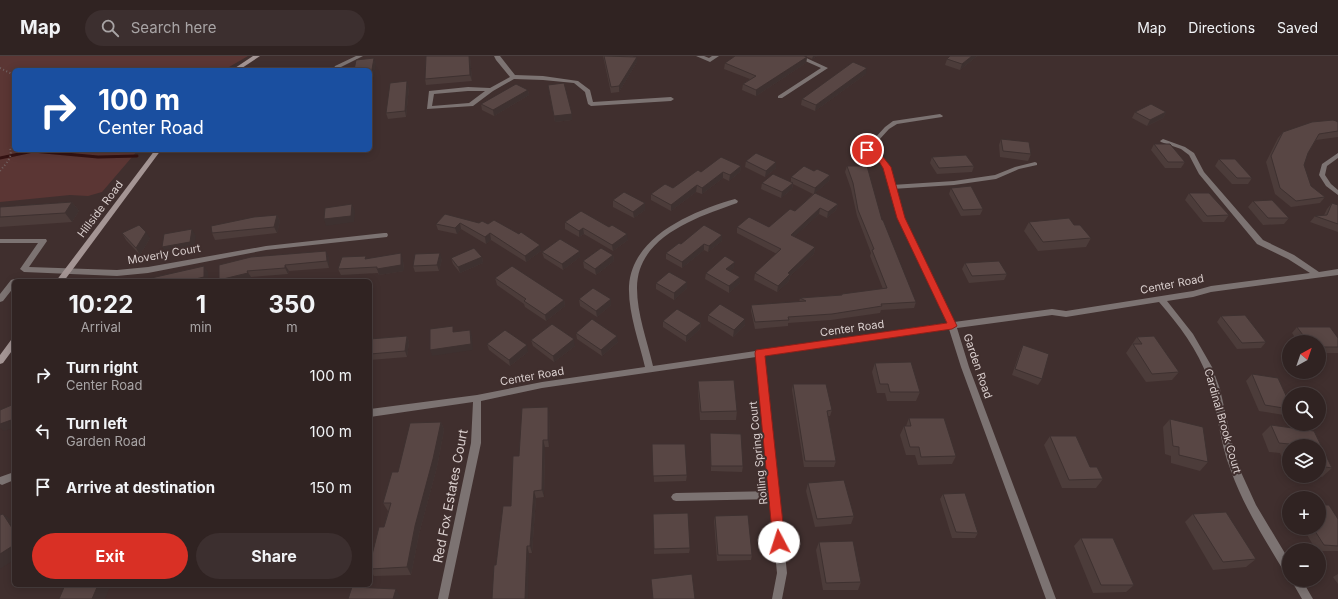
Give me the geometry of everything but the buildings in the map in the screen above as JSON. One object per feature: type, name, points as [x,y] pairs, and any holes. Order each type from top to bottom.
[{"type":"street","points":[[238,68],[257,56]]},
{"type":"street","points":[[337,68],[360,56]]},
{"type":"street","points":[[497,56],[513,77]]},
{"type":"street","points":[[700,56],[710,60],[716,56]]},
{"type":"street","points":[[780,97],[825,68],[797,56]]},
{"type":"street","points":[[491,90],[468,89],[430,92],[429,108],[471,105],[491,90],[513,77],[543,78],[576,82],[588,91],[591,104],[671,99]]},
{"type":"street","name":"Garden Road","points":[[940,116],[895,122],[887,128],[867,150],[880,159],[887,167],[901,218],[952,326],[965,366],[1051,599]]},
{"type":"street","points":[[1164,141],[1183,148],[1192,154],[1201,173],[1254,237],[1269,248],[1291,257],[1318,275]]},
{"type":"street","name":"Hillside Road","points":[[62,279],[157,152]]},
{"type":"street","points":[[1338,155],[1324,165],[1322,175],[1328,185],[1338,193]]},
{"type":"street","points":[[892,187],[989,179],[1003,175],[1017,168],[1036,164]]},
{"type":"street","points":[[650,369],[634,299],[633,287],[638,267],[652,244],[672,228],[686,219],[735,201]]},
{"type":"street","name":"Moverly Court","points":[[24,269],[117,273],[148,270],[266,248],[384,234]]},
{"type":"street","points":[[0,241],[44,241],[16,279]]},
{"type":"street","name":"Center Road","points":[[372,413],[477,398],[542,385],[650,369],[1052,312],[1066,314],[1193,294],[1210,289],[1338,272]]},
{"type":"street","points":[[0,299],[12,284]]},
{"type":"street","name":"Cardinal Brook Court","points":[[1161,299],[1199,347],[1213,380],[1228,446],[1235,469],[1258,517],[1282,557]]},
{"type":"street","points":[[0,361],[12,345]]},
{"type":"street","name":"Rolling Spring Court","points":[[760,353],[782,573],[778,599]]},
{"type":"street","name":"Red Fox Estates Court","points":[[443,599],[476,443],[477,398]]},
{"type":"street","points":[[2,481],[12,477]]},
{"type":"street","points":[[676,497],[774,495]]},
{"type":"street","points":[[1300,587],[1308,599]]},
{"type":"path","points":[[0,68],[12,75]]},
{"type":"path","points":[[0,171],[11,155],[10,148],[12,146]]},
{"type":"shaded area","points":[[0,56],[248,56],[227,68],[12,68],[12,152],[136,152],[102,192],[88,196],[70,195],[0,202]]},
{"type":"waterway","points":[[0,158],[28,152]]},
{"type":"waterway","points":[[44,152],[98,157],[137,156]]},
{"type":"route","points":[[779,542],[760,353],[952,326],[901,218],[887,167],[880,159],[867,150]]}]
